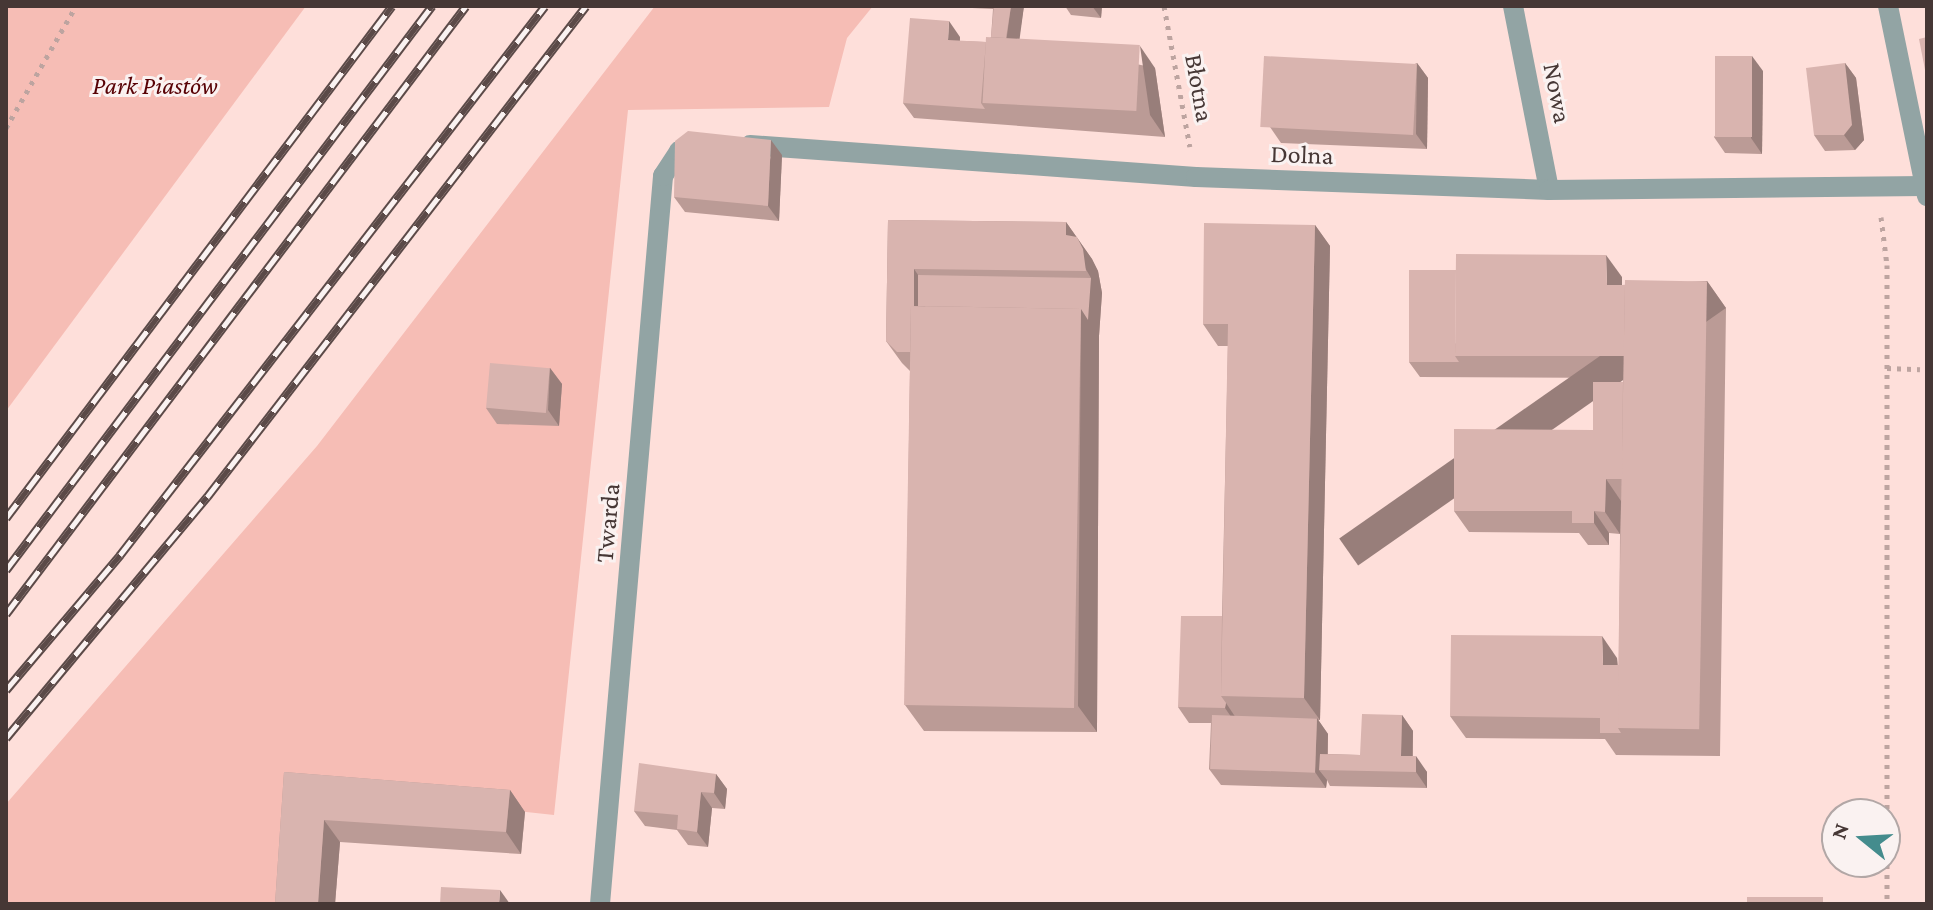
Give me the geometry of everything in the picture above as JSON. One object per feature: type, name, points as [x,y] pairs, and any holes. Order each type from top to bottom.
[{"type":"street","name":"Nowa","points":[[1513,6],[1549,190]]},
{"type":"street","points":[[1888,6],[1926,191]]},
{"type":"street","name":"Dolna","points":[[679,151],[728,143],[1196,177],[1549,190],[1878,186],[1926,191]]},
{"type":"street","name":"Twarda","points":[[600,904],[663,176],[679,151]]},
{"type":"path","points":[[6,128],[76,6]]},
{"type":"path","name":"Błotna","points":[[1164,6],[1196,177]]},
{"type":"path","points":[[1878,186],[1887,265],[1887,904]]},
{"type":"path","points":[[1887,368],[1920,369]]},
{"type":"green space","name":"Park Piastów","points":[[6,6],[306,6],[6,411]]},
{"type":"green space","points":[[655,6],[873,6],[847,38],[829,107],[628,110],[554,815],[288,786],[280,904],[6,904],[6,804],[317,446]]},
{"type":"building","points":[[994,6],[1011,6],[1006,38],[991,37]]},
{"type":"building","points":[[910,18],[949,21],[948,40],[986,42],[981,103],[985,109],[903,103]]},
{"type":"building","points":[[986,37],[1140,45],[1136,111],[983,103]]},
{"type":"building","points":[[1927,37],[1927,75],[1926,75],[1919,39]]},
{"type":"building","points":[[1264,56],[1417,64],[1413,135],[1260,127]]},
{"type":"building","points":[[1715,56],[1752,56],[1752,137],[1715,137]]},
{"type":"building","points":[[1845,63],[1852,125],[1844,135],[1814,135],[1806,68]]},
{"type":"building","points":[[688,131],[771,140],[768,206],[674,197],[675,141]]},
{"type":"building","points":[[888,220],[1066,222],[1066,235],[1077,237],[1083,249],[1086,271],[914,269],[910,352],[897,352],[886,341]]},
{"type":"building","points":[[1204,223],[1315,225],[1304,698],[1221,696],[1228,324],[1203,324]]},
{"type":"building","points":[[1456,254],[1606,255],[1607,285],[1625,285],[1624,356],[1455,356]]},
{"type":"building","points":[[1409,270],[1456,270],[1455,356],[1459,362],[1409,362]]},
{"type":"building","points":[[918,275],[1091,278],[1088,320],[1081,309],[918,306]]},
{"type":"building","points":[[1625,280],[1707,281],[1699,729],[1617,728]]},
{"type":"building","points":[[911,306],[1081,309],[1074,708],[904,705]]},
{"type":"building","points":[[490,363],[550,368],[546,413],[486,408]]},
{"type":"building","points":[[1593,382],[1623,382],[1622,479],[1606,479],[1605,512],[1594,511],[1594,523],[1572,523],[1572,511],[1454,511],[1454,429],[1593,430]]},
{"type":"building","points":[[1181,616],[1222,616],[1221,696],[1226,703],[1225,708],[1178,707]]},
{"type":"building","points":[[1451,635],[1602,636],[1603,665],[1619,665],[1618,728],[1621,733],[1600,733],[1600,718],[1450,716]]},
{"type":"building","points":[[1362,714],[1402,715],[1401,756],[1416,756],[1416,772],[1319,770],[1320,754],[1360,755]]},
{"type":"building","points":[[1212,715],[1317,719],[1315,773],[1210,769]]},
{"type":"building","points":[[639,763],[716,774],[714,793],[701,792],[697,832],[677,829],[678,815],[634,811]]},
{"type":"building","points":[[284,772],[510,790],[506,832],[324,820],[318,904],[275,904]]},
{"type":"building","points":[[441,887],[500,890],[499,904],[440,904]]},
{"type":"building","points":[[1747,897],[1823,897],[1823,904],[1747,904]]},
{"type":"railway","points":[[6,518],[392,6]]},
{"type":"railway","points":[[6,570],[432,6]]},
{"type":"railway","points":[[6,614],[466,6]]},
{"type":"railway","points":[[6,690],[120,555],[545,6]]},
{"type":"railway","points":[[6,738],[207,497],[586,6]]}]
